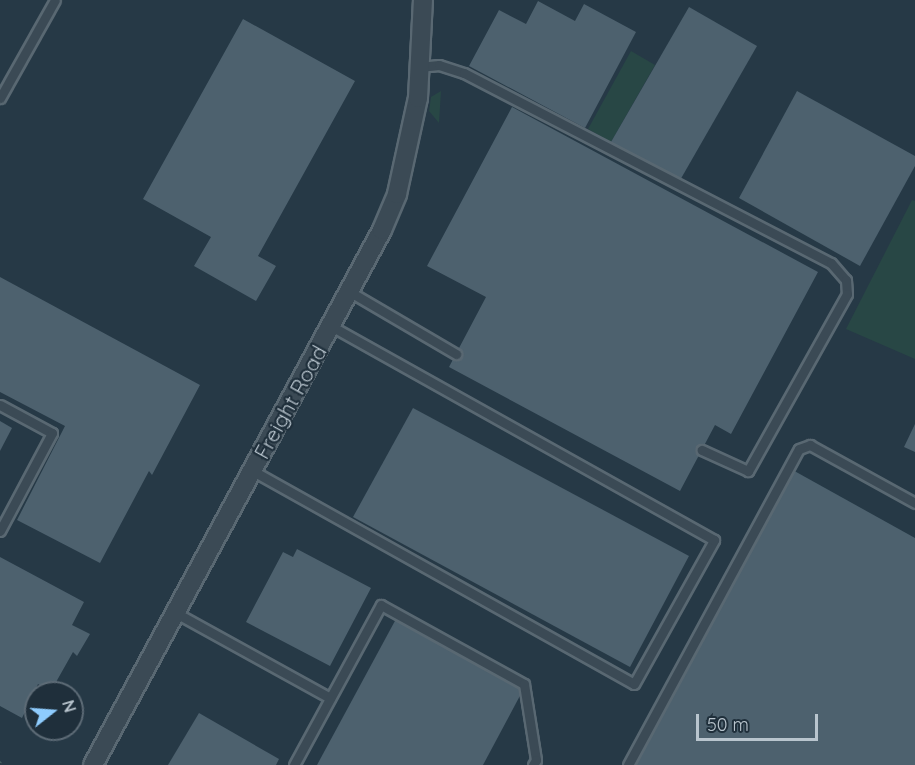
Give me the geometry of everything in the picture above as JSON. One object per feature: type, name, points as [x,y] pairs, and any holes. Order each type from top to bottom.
[{"type":"street","name":"Freight Road","points":[[93,765],[376,244],[397,194],[418,98],[422,4]]},
{"type":"lane","points":[[0,98],[55,0]]},
{"type":"lane","points":[[419,67],[439,65],[464,73],[831,263],[846,280],[847,294],[748,471],[702,450]]},
{"type":"lane","points":[[350,291],[456,354]]},
{"type":"lane","points":[[253,471],[634,684],[714,540],[331,326]]},
{"type":"lane","points":[[0,405],[52,433],[0,531]]},
{"type":"lane","points":[[628,765],[800,449],[810,445],[915,503]]},
{"type":"lane","points":[[294,765],[381,605],[524,684],[536,760],[533,765]]},
{"type":"lane","points":[[176,613],[330,698]]},
{"type":"green space","points":[[631,51],[655,65],[611,142],[588,129]]},
{"type":"green space","points":[[441,91],[439,123],[429,111],[431,97]]},
{"type":"green space","points":[[912,200],[915,201],[915,359],[846,329]]},
{"type":"building","points":[[538,1],[575,21],[584,4],[636,32],[585,128],[469,66],[499,10],[526,24]]},
{"type":"building","points":[[689,7],[757,46],[679,182],[611,142]]},
{"type":"building","points":[[243,19],[355,81],[258,256],[276,266],[256,301],[194,266],[211,237],[143,199]]},
{"type":"building","points":[[797,91],[915,156],[915,166],[860,266],[739,198]]},
{"type":"building","points":[[512,107],[818,272],[731,434],[715,425],[680,491],[449,367],[486,297],[427,266]]},
{"type":"building","points":[[0,277],[200,385],[152,475],[149,471],[100,563],[17,520],[65,426],[0,392]]},
{"type":"building","points":[[413,408],[689,556],[630,667],[353,517]]},
{"type":"building","points":[[0,421],[12,428],[0,451]]},
{"type":"building","points":[[915,424],[915,452],[904,447]]},
{"type":"building","points":[[789,468],[915,538],[915,765],[627,765]]},
{"type":"building","points":[[297,549],[371,588],[330,666],[246,622],[283,552],[293,557]]},
{"type":"building","points":[[0,557],[84,602],[72,625],[90,634],[77,656],[73,652],[57,681],[24,681],[22,718],[0,706]]},
{"type":"building","points":[[396,619],[523,690],[483,765],[317,765]]},
{"type":"building","points":[[199,713],[279,759],[276,765],[168,765]]}]
